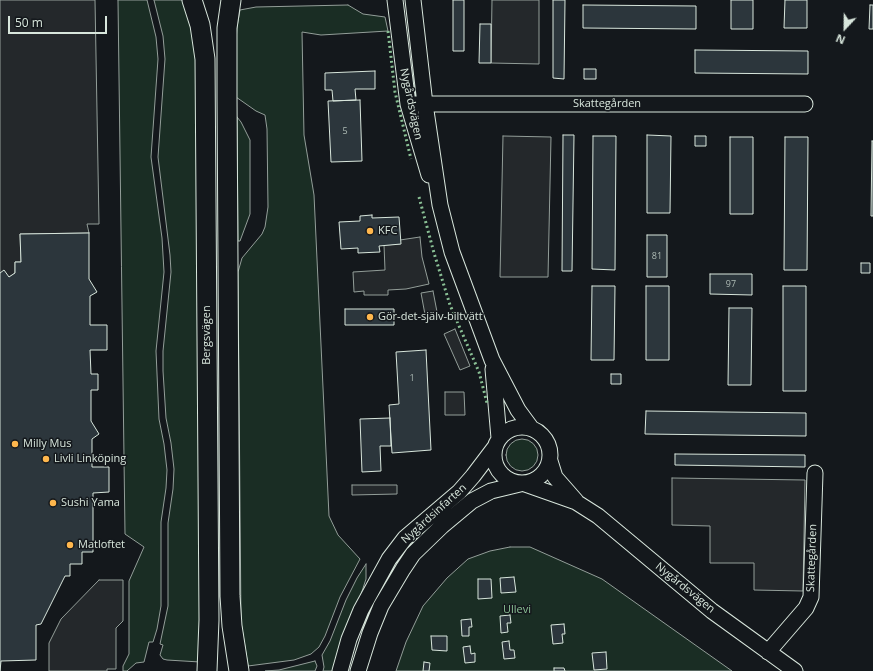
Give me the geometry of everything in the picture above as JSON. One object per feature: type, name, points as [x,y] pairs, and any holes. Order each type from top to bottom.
[{"type":"main road","name":"Bergsvägen","points":[[192,0],[200,24],[205,59],[209,612],[207,671]]},
{"type":"main road","name":"Bergsvägen","points":[[231,0],[227,28],[230,589],[232,626],[239,671]]},
{"type":"street","name":"Nygårdsvägen","points":[[395,0],[408,104],[430,179],[440,205],[461,280],[492,360],[518,410],[532,429]]},
{"type":"street","name":"Nygårdsvägen","points":[[413,0],[424,104],[440,205]]},
{"type":"street","name":"Skattegården","points":[[408,104],[805,104]]},
{"type":"street","name":"Nygårdsvägen","points":[[492,360],[497,443]]},
{"type":"street","points":[[514,428],[532,429],[541,434],[547,442],[550,451],[550,461],[546,471],[539,478],[522,484],[508,480],[498,471],[494,460],[497,443],[508,430],[514,428]]},
{"type":"street","name":"Nygårdsinfarten","points":[[340,671],[349,639],[361,610],[389,559],[410,533],[459,492],[473,476],[497,443]]},
{"type":"street","name":"Nygårdsvägen","points":[[550,461],[555,476],[576,502],[619,532],[712,611],[795,671]]},
{"type":"street","name":"Skattegården","points":[[768,652],[806,608],[811,597],[815,473]]},
{"type":"street","name":"Nygårdsvägen","points":[[522,484],[576,502]]},
{"type":"street","name":"Nygårdsinfarten","points":[[358,671],[370,632],[381,606],[400,572],[413,554],[442,526],[472,501],[491,491],[522,484]]},
{"type":"green space","points":[[118,0],[147,0],[156,37],[158,59],[151,157],[162,238],[164,272],[156,351],[159,419],[167,470],[161,522],[161,606],[157,629],[153,642],[149,642],[144,662],[136,663],[127,671],[123,671],[123,666],[129,654],[129,581],[144,547],[125,534]]},
{"type":"green space","points":[[154,0],[182,0],[189,16],[197,65],[200,662],[167,660],[163,659],[160,655],[163,645],[160,644],[168,606],[168,523],[173,489],[174,469],[166,418],[163,371],[163,351],[171,272],[158,157],[165,59],[163,36]]},
{"type":"green space","points":[[348,5],[363,14],[385,17],[388,31],[321,35],[302,32],[304,135],[314,195],[329,516],[338,535],[360,559],[340,597],[325,636],[319,647],[311,654],[294,660],[248,666],[241,622],[238,272],[242,258],[262,234],[265,227],[268,207],[267,129],[265,115],[256,111],[236,97],[233,86],[237,27],[240,10],[256,7]]},
{"type":"green space","points":[[237,117],[250,140],[250,214],[240,241],[238,241]]},
{"type":"green space","points":[[522,439],[531,442],[535,446],[538,455],[535,464],[531,468],[522,471],[513,468],[509,464],[506,455],[509,446],[513,442]]},
{"type":"green space","name":"Ullevi","points":[[510,547],[530,547],[602,579],[732,671],[396,671],[406,642],[423,606],[447,578],[468,559],[490,551]]},
{"type":"green space","points":[[366,564],[366,579],[336,671],[323,671],[324,667],[322,655],[330,641],[346,600]]},
{"type":"green space","points":[[315,661],[317,666],[315,671],[265,671],[279,670]]},
{"type":"shaded area","points":[[0,0],[95,0],[99,224],[87,224],[89,233],[20,234],[21,262],[15,262],[15,273],[9,277],[0,273]]},
{"type":"shaded area","points":[[492,0],[539,0],[539,64],[491,63]]},
{"type":"shaded area","points":[[503,136],[551,137],[548,277],[500,277]]},
{"type":"shaded area","points":[[420,237],[422,257],[429,284],[406,289],[388,290],[388,295],[364,295],[364,291],[354,292],[353,272],[385,270],[384,245],[400,244],[400,240]]},
{"type":"shaded area","points":[[433,291],[438,317],[426,320],[421,293]]},
{"type":"shaded area","points":[[455,329],[470,366],[460,370],[444,334]]},
{"type":"shaded area","points":[[445,392],[464,392],[465,415],[445,415]]},
{"type":"shaded area","points":[[672,478],[805,480],[803,591],[754,590],[754,563],[710,563],[710,526],[672,525]]},
{"type":"shaded area","points":[[352,485],[397,485],[397,494],[352,495]]},
{"type":"shaded area","points":[[99,580],[123,580],[123,621],[116,628],[116,669],[107,669],[107,671],[49,671],[49,643],[61,619]]},
{"type":"building","points":[[453,0],[464,0],[464,51],[453,51]]},
{"type":"building","points":[[553,0],[565,0],[564,79],[553,78]]},
{"type":"building","points":[[731,0],[753,0],[753,29],[731,29]]},
{"type":"building","points":[[785,0],[807,0],[807,28],[784,28]]},
{"type":"building","points":[[583,5],[696,6],[696,29],[583,28]]},
{"type":"building","points":[[870,5],[873,5],[873,29],[869,29]]},
{"type":"building","points":[[480,24],[491,24],[491,63],[479,63]]},
{"type":"building","points":[[695,50],[808,51],[808,74],[695,73]]},
{"type":"building","points":[[584,69],[596,69],[596,79],[584,79]]},
{"type":"building","points":[[375,71],[375,89],[355,89],[356,100],[333,101],[332,90],[325,90],[325,73]]},
{"type":"building","points":[[360,100],[362,161],[331,162],[328,101]]},
{"type":"building","points":[[563,135],[574,135],[572,271],[562,271]]},
{"type":"building","points":[[647,135],[671,136],[670,213],[647,213]]},
{"type":"building","points":[[593,136],[616,136],[615,270],[592,269]]},
{"type":"building","points":[[695,136],[706,136],[706,146],[695,146]]},
{"type":"building","points":[[730,137],[753,137],[753,214],[730,214]]},
{"type":"building","points":[[785,137],[808,137],[807,270],[784,270]]},
{"type":"building","points":[[872,141],[873,216],[871,216]]},
{"type":"building","name":"KFC","points":[[372,215],[372,218],[399,217],[401,244],[379,246],[380,252],[358,253],[358,248],[341,249],[339,222],[360,221],[360,216]]},
{"type":"building","name":"Livli Linköping","points":[[89,233],[89,279],[97,292],[90,296],[90,325],[107,325],[107,350],[90,350],[91,374],[98,374],[98,390],[91,390],[91,421],[99,434],[92,439],[92,467],[109,467],[109,492],[93,493],[93,552],[82,552],[82,564],[70,564],[70,576],[65,576],[41,624],[36,625],[36,660],[1,661],[0,671],[0,273],[4,270],[9,277],[15,273],[15,262],[21,262],[20,234]]},
{"type":"building","points":[[647,235],[667,235],[667,277],[647,277]]},
{"type":"building","points":[[861,263],[870,263],[870,273],[861,273]]},
{"type":"building","points":[[710,274],[752,274],[752,295],[710,294]]},
{"type":"building","points":[[592,286],[615,286],[614,360],[591,360]]},
{"type":"building","points":[[646,286],[669,286],[669,360],[646,360]]},
{"type":"building","points":[[783,286],[806,286],[806,391],[783,391]]},
{"type":"building","points":[[729,308],[752,308],[751,385],[728,385]]},
{"type":"building","name":"Gör-det-själv-biltvätt","points":[[345,309],[394,309],[394,325],[345,325]]},
{"type":"building","points":[[426,350],[431,450],[392,453],[389,405],[399,404],[396,352]]},
{"type":"building","points":[[611,374],[621,374],[621,384],[611,384]]},
{"type":"building","points":[[646,411],[806,413],[806,436],[645,434]]},
{"type":"building","points":[[390,418],[391,446],[380,446],[381,471],[362,472],[360,419]]},
{"type":"building","points":[[675,454],[805,455],[805,467],[675,465]]},
{"type":"building","points":[[514,577],[516,592],[501,593],[500,578]]},
{"type":"building","points":[[478,579],[491,579],[492,598],[478,599]]},
{"type":"building","points":[[510,615],[511,623],[507,623],[508,632],[501,633],[500,616]]},
{"type":"building","points":[[471,619],[472,627],[469,627],[469,636],[462,636],[461,620]]},
{"type":"building","points":[[564,624],[565,634],[562,634],[563,643],[553,644],[551,625]]},
{"type":"building","points":[[431,636],[447,636],[447,651],[432,650]]},
{"type":"building","points":[[509,641],[510,650],[514,650],[515,658],[504,659],[502,642]]},
{"type":"building","points":[[470,646],[471,654],[475,653],[475,662],[465,663],[463,647]]},
{"type":"building","points":[[606,652],[607,669],[594,670],[592,653]]},
{"type":"building","points":[[424,662],[430,663],[429,671],[423,671]]},
{"type":"building","points":[[554,668],[564,668],[565,671],[554,671]]},
{"type":"hedge","points":[[388,31],[395,92],[411,159]]},
{"type":"hedge","points":[[419,197],[450,305],[479,372],[487,403]]},
{"type":"place","name":"KFC","points":[[370,231]]},
{"type":"place","name":"Gör-det-själv-biltvätt","points":[[370,317]]},
{"type":"place","name":"Milly Mus","points":[[15,444]]},
{"type":"place","name":"Livli Linköping","points":[[46,459]]},
{"type":"place","name":"Sushi Yama","points":[[53,503]]},
{"type":"place","name":"Matloftet","points":[[70,545]]}]
